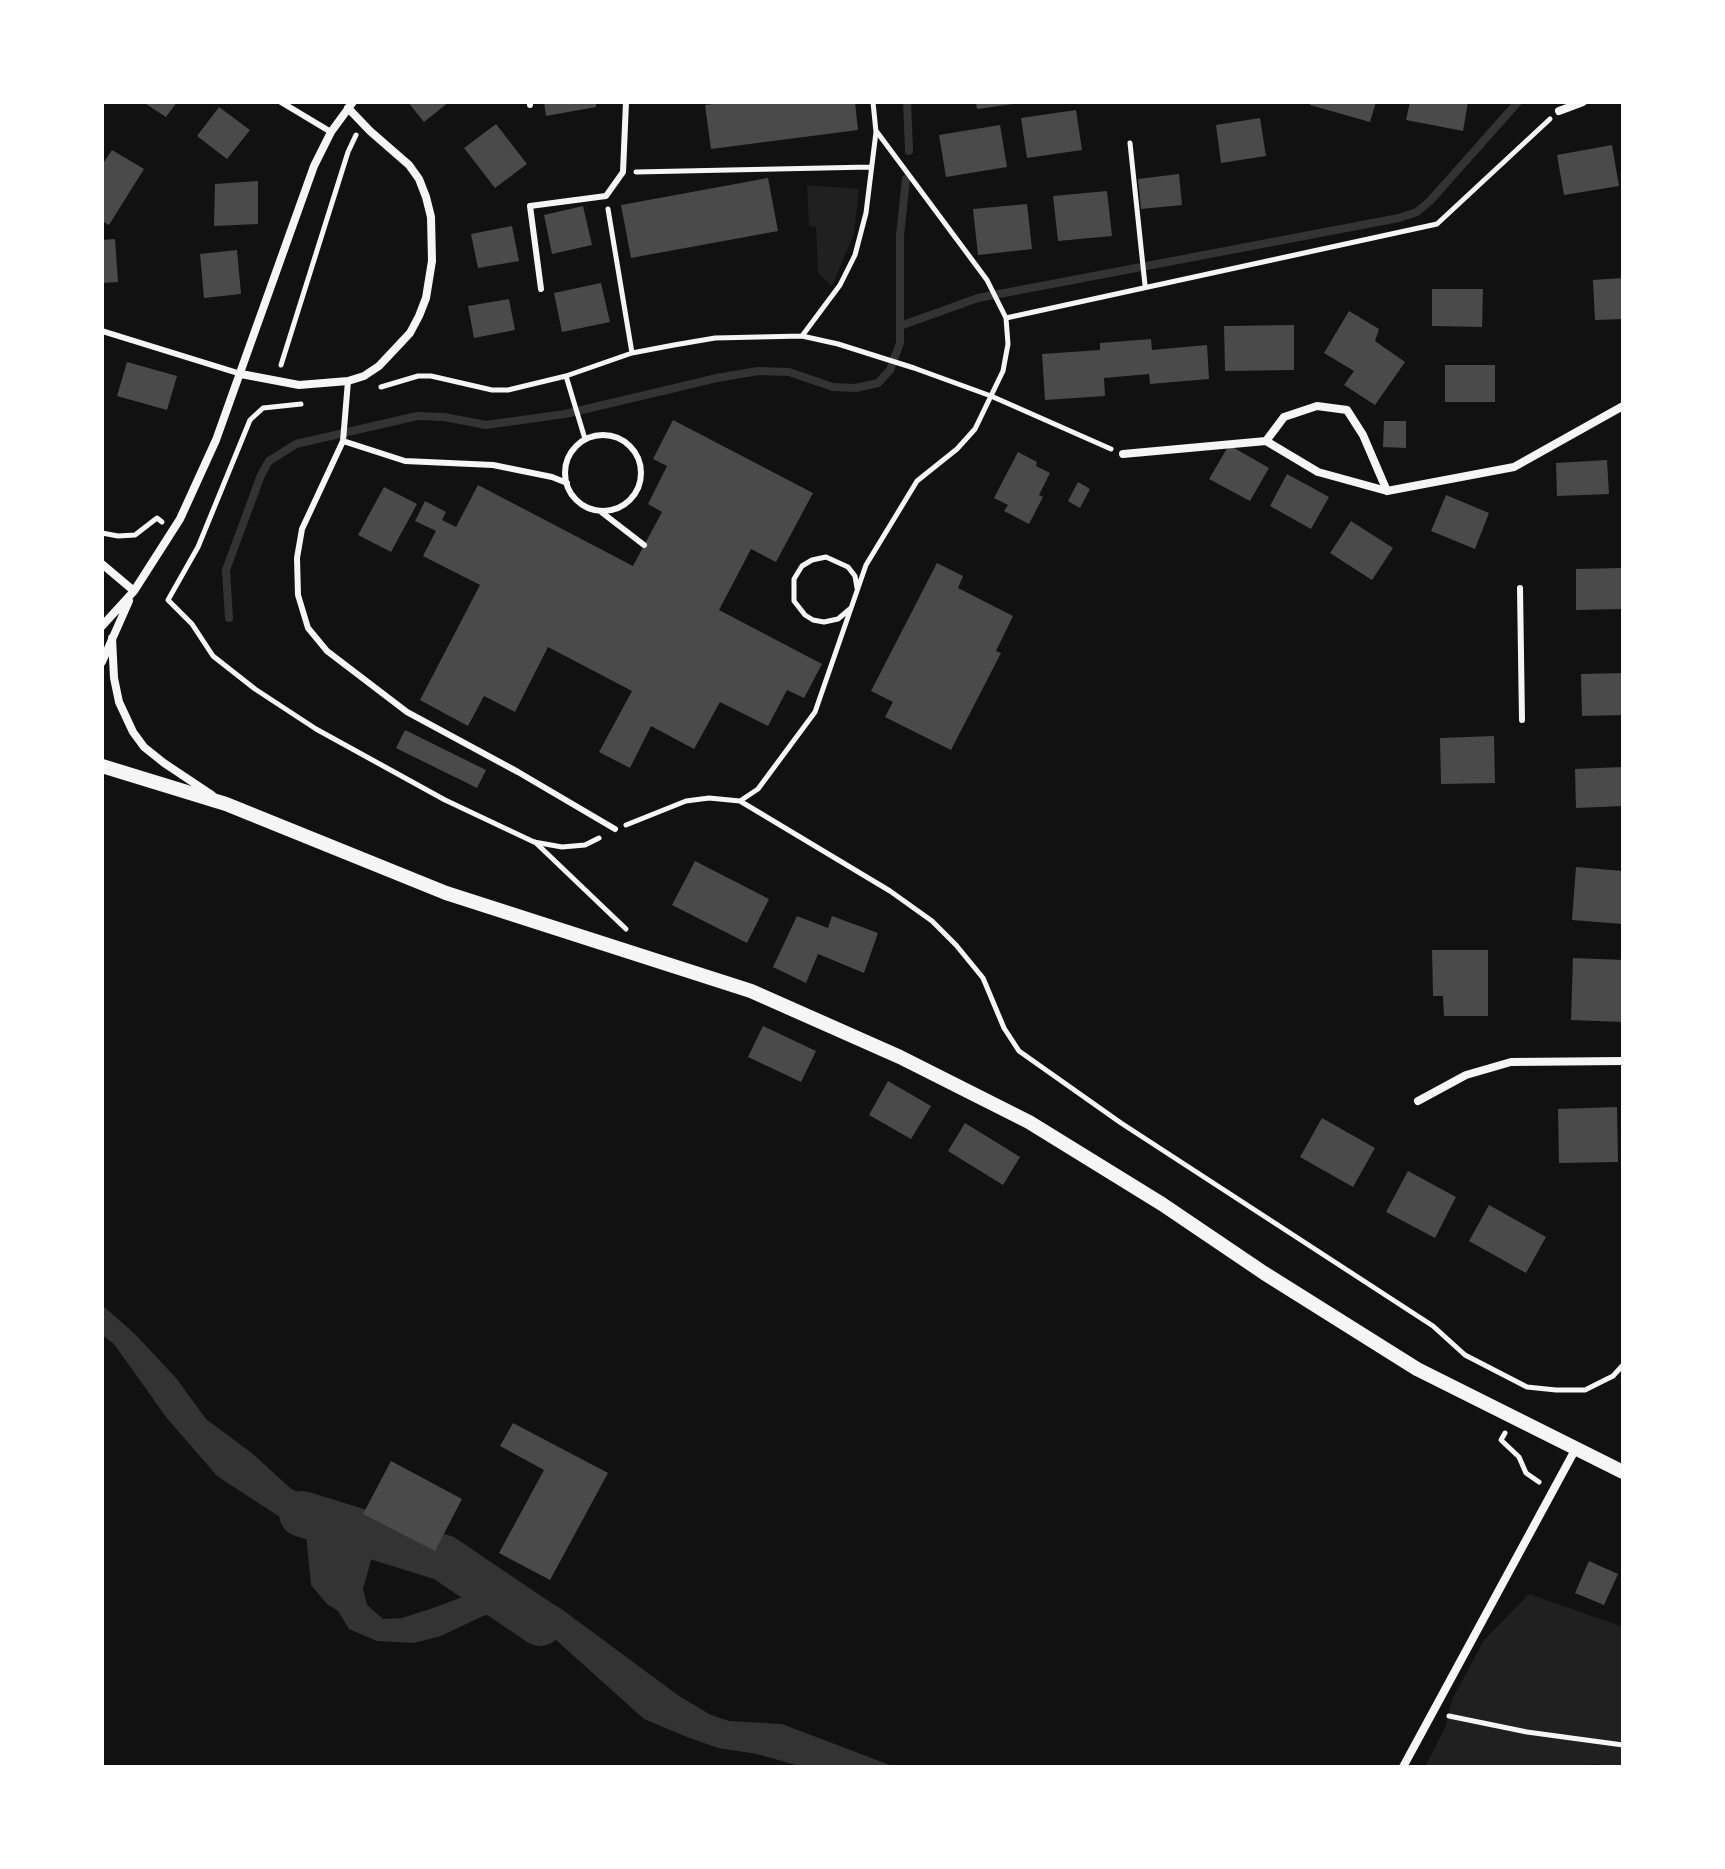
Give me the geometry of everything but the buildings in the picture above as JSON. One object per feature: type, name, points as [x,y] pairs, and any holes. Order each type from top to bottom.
[{"type":"street","points":[[1559,111],[1583,102]]},
{"type":"street","points":[[102,662],[134,591],[180,519],[216,440],[314,166],[331,132],[350,105],[362,123],[409,165],[419,179],[431,217],[432,261],[426,298],[410,333],[379,366],[364,376],[319,385],[276,382],[241,374]]},
{"type":"street","points":[[1266,441],[1284,417],[1317,406],[1347,410],[1363,435],[1387,491]]},
{"type":"street","points":[[1123,454],[1266,441],[1318,472],[1387,491],[1514,467],[1623,406]]},
{"type":"street","points":[[102,564],[134,591]]},
{"type":"street","points":[[102,626],[134,591]]},
{"type":"street","points":[[112,638],[119,702],[133,732],[144,747],[164,763],[226,804]]},
{"type":"street","points":[[102,766],[226,804],[446,893],[751,991],[900,1057],[1029,1122],[1417,1369],[1623,1472]]},
{"type":"street","points":[[1418,1101],[1466,1075],[1511,1062],[1623,1061]]},
{"type":"street","points":[[1403,1767],[1575,1450]]},
{"type":"lane","points":[[281,102],[331,132]]},
{"type":"lane","points":[[541,289],[530,206],[606,196],[623,172],[626,102]]},
{"type":"lane","points":[[102,331],[241,374]]},
{"type":"lane","points":[[348,381],[343,441],[302,529],[297,558],[298,595],[308,628],[327,651],[407,712],[615,829]]},
{"type":"lane","points":[[600,511],[627,503],[641,481],[638,457],[631,447],[607,435],[585,439],[571,452],[566,464],[567,483],[577,500],[600,511],[644,545]]},
{"type":"lane","points":[[343,441],[405,461],[493,465],[567,483]]},
{"type":"lane","points":[[1520,588],[1522,720]]},
{"type":"path","points":[[802,336],[840,285],[855,255],[866,213],[876,132],[873,102]]},
{"type":"path","points":[[1006,318],[1437,224],[1559,111]]},
{"type":"path","points":[[271,406],[348,152],[362,123]]},
{"type":"path","points":[[740,801],[758,789],[815,712],[866,565],[917,481],[957,449],[975,429],[1003,371],[1008,344],[1006,318],[987,280],[876,132]]},
{"type":"path","points":[[1130,143],[1145,286]]},
{"type":"path","points":[[623,172],[870,167]]},
{"type":"path","points":[[606,196],[632,353]]},
{"type":"path","points":[[347,399],[418,376],[431,376],[492,390],[508,390],[566,376],[632,353],[715,338],[802,336],[872,353],[991,396],[1123,454]]},
{"type":"path","points":[[566,376],[585,439]]},
{"type":"path","points":[[312,403],[271,406],[256,413],[250,420],[188,569],[168,600],[192,624],[213,656],[224,665],[316,729],[445,800],[534,842],[562,847],[585,845],[615,829],[686,801],[709,798],[740,801],[890,891],[932,921],[983,978],[1004,1028],[1019,1051],[1121,1123],[1433,1326],[1465,1355],[1527,1387],[1585,1390],[1613,1376],[1623,1365]]},
{"type":"path","points":[[102,533],[135,535],[157,518]]},
{"type":"path","points":[[826,557],[837,560],[855,576],[855,600],[838,619],[824,622],[813,620],[794,601],[794,579],[802,566],[812,560],[826,557]]},
{"type":"path","points":[[534,842],[626,929]]},
{"type":"path","points":[[1527,1387],[1501,1440],[1519,1457],[1526,1473],[1552,1489]]},
{"type":"path","points":[[1448,1715],[1527,1732],[1623,1745]]},
{"type":"shaded area","points":[[807,185],[859,189],[854,234],[832,286],[818,273],[816,227],[809,226]]},
{"type":"shaded area","points":[[102,1305],[135,1334],[176,1378],[206,1419],[253,1454],[289,1487],[326,1511],[350,1520],[375,1546],[363,1589],[367,1605],[383,1619],[402,1618],[503,1582],[530,1591],[560,1608],[679,1696],[711,1715],[729,1721],[782,1724],[895,1767],[803,1767],[757,1754],[718,1748],[687,1737],[644,1719],[556,1640],[521,1615],[502,1611],[483,1616],[441,1636],[414,1643],[377,1641],[349,1629],[338,1611],[327,1604],[311,1585],[306,1534],[217,1476],[166,1417],[114,1344],[102,1335]]},
{"type":"shaded area","points":[[1529,1594],[1623,1627],[1623,1767],[1591,1764],[1587,1767],[1425,1767],[1445,1728],[1452,1700],[1484,1640]]},
{"type":"waterway","points":[[907,102],[909,151]]},
{"type":"waterway","points":[[900,326],[978,298],[1399,218],[1417,212],[1518,102]]},
{"type":"waterway","points":[[229,618],[226,570],[261,475],[269,461],[296,444],[417,416],[444,417],[486,425],[565,414],[758,371],[789,372],[833,387],[856,388],[878,383],[890,370],[900,343],[900,236],[906,179]]},
{"type":"waterway","points":[[302,1514],[444,1558],[540,1623]]}]
